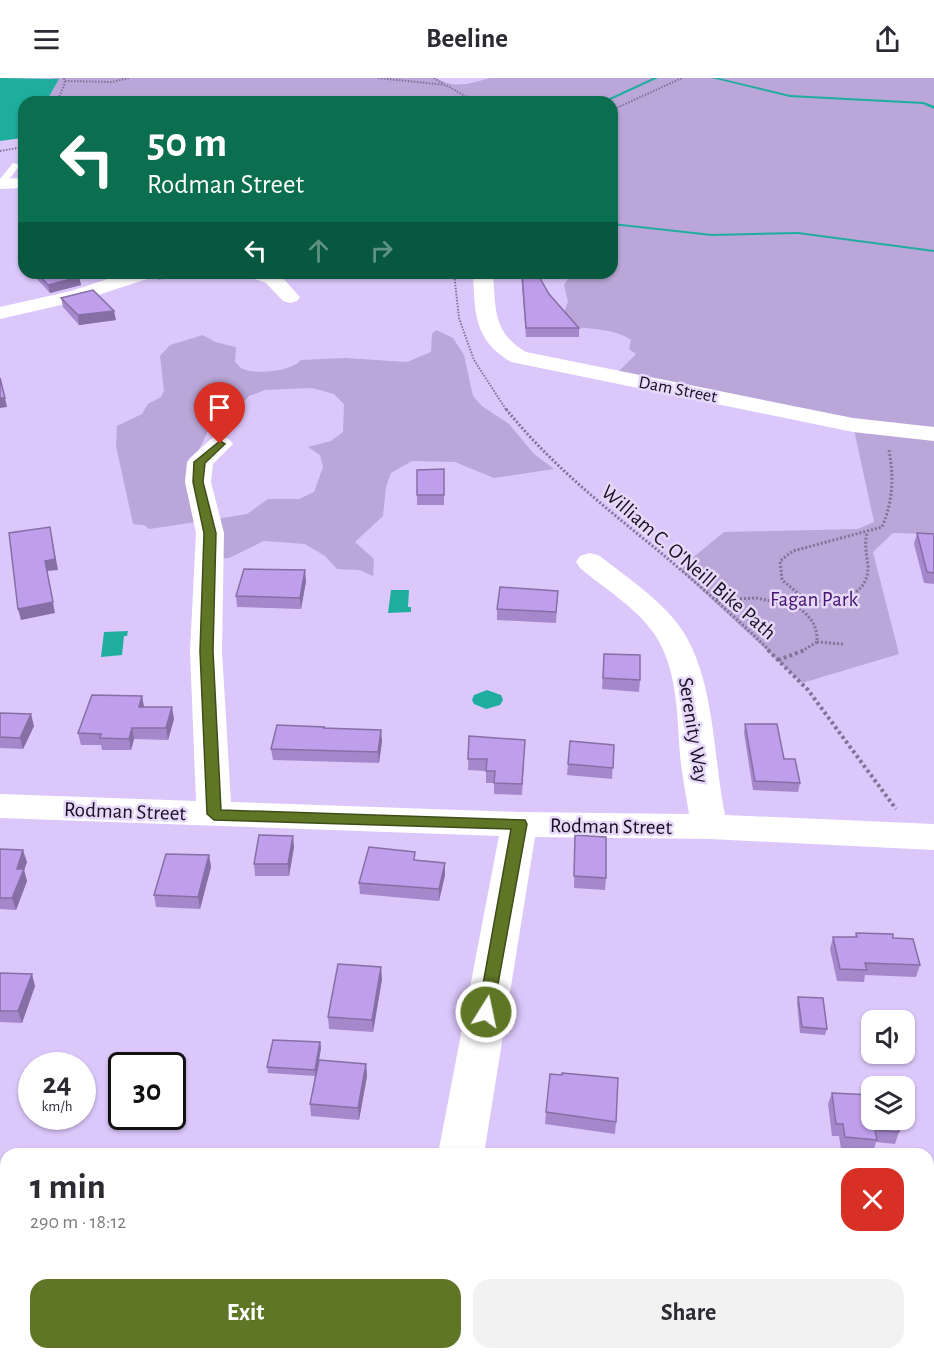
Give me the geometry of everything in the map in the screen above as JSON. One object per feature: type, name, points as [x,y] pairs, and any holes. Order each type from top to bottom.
[{"type":"street","points":[[1,184],[18,183]]},
{"type":"street","points":[[0,313],[76,296],[128,279]]},
{"type":"street","points":[[273,279],[290,297]]},
{"type":"street","name":"Dam Street","points":[[484,279],[488,326],[503,349],[519,357],[853,425],[934,434]]},
{"type":"street","points":[[214,814],[206,651],[210,533],[198,482],[200,462],[220,444]]},
{"type":"street","name":"Serenity Way","points":[[590,562],[656,618],[670,635],[680,653],[688,678],[699,772],[710,827]]},
{"type":"street","name":"Rodman Street","points":[[0,806],[519,824],[710,827],[925,837]]},
{"type":"street","points":[[463,1148],[519,824]]},
{"type":"lane","points":[[1,184],[16,165]]},
{"type":"path","points":[[59,96],[64,80],[112,82],[129,78]]},
{"type":"path","points":[[378,78],[446,85]]},
{"type":"path","points":[[434,78],[465,96]]},
{"type":"path","points":[[618,107],[682,78]]},
{"type":"path","name":"William C. O'Neill Bike Path","points":[[453,279],[458,318],[467,344],[484,378],[503,406],[536,446],[578,486],[715,601],[802,683],[925,837]]},
{"type":"path","points":[[867,532],[863,542],[868,578],[858,591],[827,602],[806,600],[786,587],[779,573],[780,561],[788,554],[867,532],[882,528],[889,514],[892,484],[890,453],[885,428]]},
{"type":"path","points":[[780,550],[788,554]]},
{"type":"path","points":[[715,601],[749,596],[765,597],[796,606],[811,619],[818,634],[817,642]]},
{"type":"path","points":[[796,606],[806,600]]},
{"type":"path","points":[[778,660],[803,651],[817,642],[843,644]]},
{"type":"green space","name":"Fagan Park","points":[[50,78],[436,78],[449,83],[469,84],[489,78],[934,78],[934,534],[893,533],[873,552],[899,654],[802,683],[679,569],[724,532],[858,529],[874,522],[853,425],[616,374],[636,354],[629,349],[631,340],[611,332],[573,327],[563,315],[568,302],[564,285],[568,279],[618,279],[618,96],[49,96],[58,80]]},
{"type":"green space","points":[[436,330],[453,338],[464,355],[473,396],[482,406],[509,424],[534,454],[554,469],[494,478],[455,462],[412,461],[391,473],[386,487],[383,516],[355,542],[374,559],[373,576],[359,570],[337,569],[325,556],[305,544],[264,541],[229,558],[205,559],[197,522],[149,529],[144,525],[133,524],[116,446],[117,426],[142,414],[148,404],[161,397],[164,391],[160,356],[170,345],[203,335],[215,342],[236,347],[235,362],[242,368],[265,372],[290,367],[301,360],[345,358],[407,362],[431,352],[432,334]],"holes":[[[312,388],[334,394],[344,404],[343,432],[331,441],[308,447],[320,455],[323,467],[314,492],[299,499],[268,499],[247,514],[198,522],[191,466],[209,429],[241,405],[249,396],[265,390]]]},
{"type":"shaded area","points":[[0,78],[59,79],[49,96],[18,96],[18,139],[0,141]]},
{"type":"shaded area","points":[[391,590],[409,590],[408,607],[411,607],[411,612],[388,613]]},
{"type":"shaded area","points":[[128,631],[127,636],[124,636],[122,655],[101,657],[104,632]]},
{"type":"shaded area","points":[[487,690],[501,695],[503,700],[500,705],[486,709],[474,704],[472,700],[474,695]]},
{"type":"building","points":[[42,279],[71,279],[48,285]]},
{"type":"building","points":[[522,279],[540,279],[549,294],[579,328],[526,328]]},
{"type":"building","points":[[93,290],[114,311],[78,315],[61,298]]},
{"type":"building","points":[[0,378],[5,398],[0,398]]},
{"type":"building","points":[[444,469],[444,495],[417,495],[417,470]]},
{"type":"building","points":[[50,527],[55,559],[45,561],[53,602],[18,609],[9,533]]},
{"type":"building","points":[[917,533],[934,534],[934,573],[927,572]]},
{"type":"building","points":[[244,569],[305,570],[300,598],[236,596]]},
{"type":"building","points":[[500,587],[558,591],[556,612],[497,609]]},
{"type":"building","points":[[604,654],[640,655],[640,680],[603,678]]},
{"type":"building","points":[[92,695],[142,696],[139,707],[172,707],[166,728],[132,728],[129,739],[100,738],[101,734],[78,733]]},
{"type":"building","points":[[0,713],[31,714],[20,738],[0,737]]},
{"type":"building","points":[[745,724],[777,724],[784,759],[795,759],[800,783],[755,781]]},
{"type":"building","points":[[277,725],[381,730],[378,752],[271,749]]},
{"type":"building","points":[[469,736],[525,740],[522,784],[494,783],[495,771],[486,771],[487,759],[468,759]]},
{"type":"building","points":[[570,741],[614,745],[613,768],[568,764]]},
{"type":"building","points":[[259,835],[293,836],[288,864],[254,864]]},
{"type":"building","points":[[575,835],[606,837],[606,878],[574,876]]},
{"type":"building","points":[[369,847],[415,852],[414,860],[445,863],[439,889],[359,883]]},
{"type":"building","points":[[0,849],[23,850],[17,869],[24,869],[12,898],[0,898]]},
{"type":"building","points":[[166,854],[209,855],[198,897],[154,895]]},
{"type":"building","points":[[856,933],[893,934],[893,938],[913,939],[920,965],[865,963],[867,970],[840,969],[833,937],[857,937]]},
{"type":"building","points":[[338,964],[381,967],[372,1020],[328,1017]]},
{"type":"building","points":[[0,973],[32,974],[18,1011],[0,1011]]},
{"type":"building","points":[[798,997],[823,998],[827,1029],[802,1027]]},
{"type":"building","points":[[273,1040],[320,1042],[315,1070],[267,1067]]},
{"type":"building","points":[[319,1060],[366,1064],[358,1108],[310,1104]]},
{"type":"building","points":[[562,1073],[618,1078],[616,1122],[546,1112],[550,1074],[562,1075]]},
{"type":"building","points":[[832,1093],[861,1094],[861,1130],[875,1130],[877,1140],[845,1137],[843,1124],[836,1124]]},
{"type":"building","points":[[875,1130],[899,1130],[899,1132]]},
{"type":"waterway","points":[[616,96],[656,78]]},
{"type":"waterway","points":[[714,78],[790,96],[924,103],[934,108]]},
{"type":"waterway","points":[[618,225],[712,235],[798,233],[934,251]]},
{"type":"route","points":[[220,444],[200,462],[198,482],[210,533],[206,651],[214,814],[519,824],[486,1012]]}]
